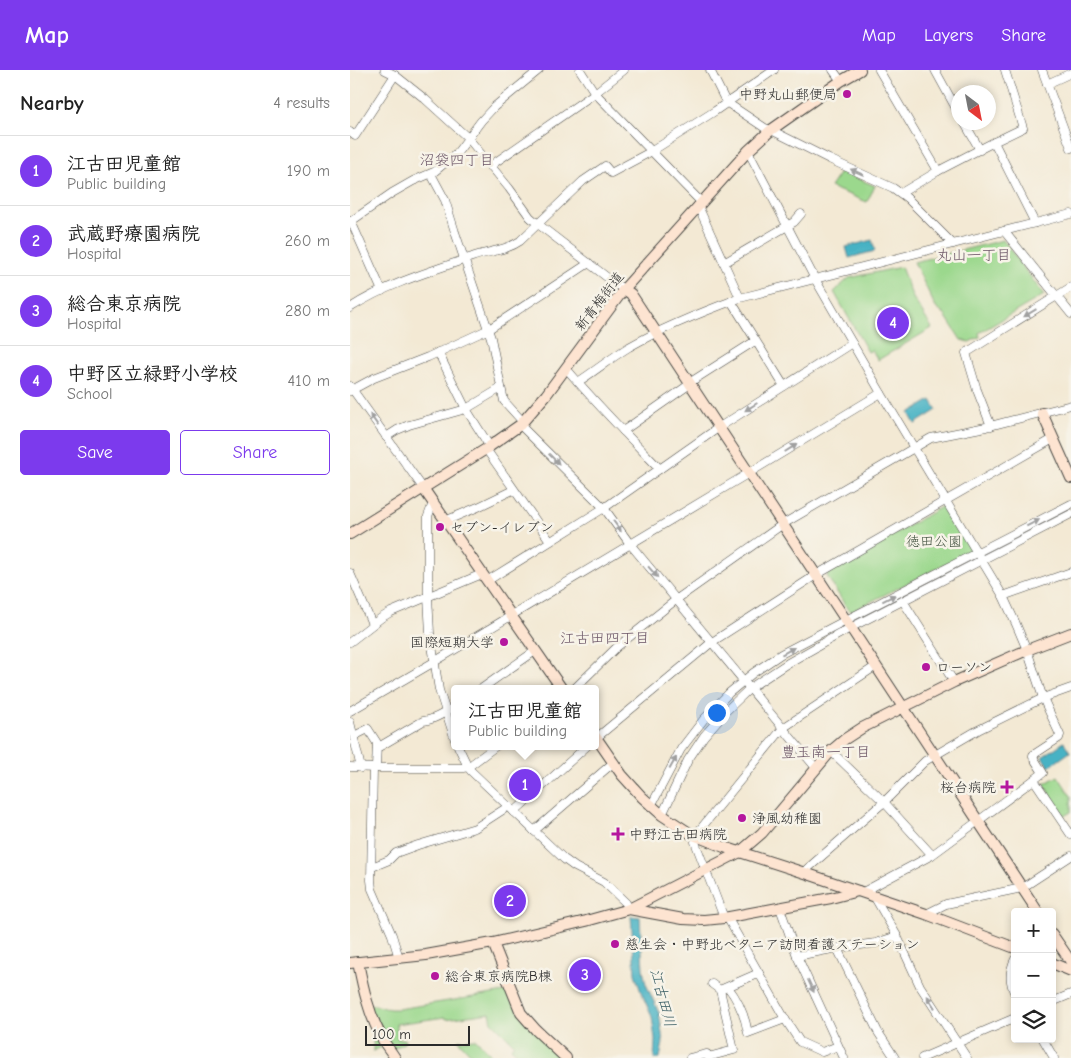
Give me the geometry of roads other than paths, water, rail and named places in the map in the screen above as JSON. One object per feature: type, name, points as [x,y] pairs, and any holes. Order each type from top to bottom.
[{"type":"street","points":[[385,70],[425,99],[468,138],[530,217],[631,294],[1035,908]]},
{"type":"street","points":[[382,291],[351,222],[392,193],[413,181],[431,174],[456,153],[480,121],[494,107],[539,70]]},
{"type":"street","points":[[580,70],[595,93],[700,204],[740,298]]},
{"type":"street","points":[[490,166],[595,93],[624,70]]},
{"type":"street","points":[[710,70],[726,102],[768,129],[901,193],[953,244]]},
{"type":"street","points":[[350,308],[361,301],[412,278],[473,256],[512,246],[520,241],[583,181],[605,166],[611,173],[652,152],[774,70]]},
{"type":"street","points":[[833,70],[841,81]]},
{"type":"street","name":"新青梅街道","points":[[350,534],[488,448],[521,423],[546,395],[624,289],[768,129],[860,70]]},
{"type":"street","points":[[879,70],[938,171]]},
{"type":"street","points":[[935,70],[951,99]]},
{"type":"street","points":[[901,193],[938,171],[1023,128],[1005,70]]},
{"type":"street","points":[[1042,70],[1070,144]]},
{"type":"street","points":[[1047,84],[1071,73]]},
{"type":"street","points":[[350,132],[355,136],[395,76]]},
{"type":"street","points":[[969,130],[980,150]]},
{"type":"street","points":[[994,142],[1036,223]]},
{"type":"street","points":[[460,750],[468,767],[569,863],[604,882],[634,910],[692,920],[726,917],[861,892],[932,855],[1043,773],[1033,755],[1059,738],[1060,735],[1043,698],[1027,650],[1003,596],[814,279],[748,151]]},
{"type":"street","points":[[431,174],[445,200],[491,338],[504,401],[521,423],[604,508],[630,544],[816,768]]},
{"type":"street","points":[[724,263],[787,227],[801,214]]},
{"type":"street","points":[[578,382],[627,348],[656,332],[731,301],[1071,214]]},
{"type":"street","points":[[1004,231],[1071,314]]},
{"type":"street","points":[[559,685],[423,488],[351,388],[488,329],[589,263]]},
{"type":"street","points":[[991,426],[977,390],[966,353],[1071,287]]},
{"type":"street","points":[[731,301],[784,386]]},
{"type":"street","points":[[623,431],[689,383],[755,341]]},
{"type":"street","points":[[350,642],[372,624],[391,612],[484,578],[550,541],[604,508],[718,428],[852,343]]},
{"type":"street","points":[[438,352],[488,448],[513,490],[550,541]]},
{"type":"street","points":[[566,368],[660,469]]},
{"type":"street","points":[[386,437],[397,430],[466,409],[501,388]]},
{"type":"street","points":[[350,711],[750,474],[881,393]]},
{"type":"street","points":[[578,685],[616,647],[677,599],[782,524],[931,438],[991,426],[1071,405]]},
{"type":"street","points":[[1042,413],[1071,478]]},
{"type":"street","points":[[599,735],[712,642],[816,575],[1053,439]]},
{"type":"street","points":[[445,521],[513,490]]},
{"type":"street","points":[[433,503],[428,516],[430,633],[439,690],[451,728]]},
{"type":"street","points":[[662,815],[688,760],[704,736],[750,688],[848,624],[977,552],[1071,504]]},
{"type":"street","points":[[651,806],[681,749],[704,719],[743,680],[781,654],[903,601],[1071,514]]},
{"type":"street","points":[[1003,596],[1071,572]]},
{"type":"street","points":[[350,574],[372,624]]},
{"type":"street","points":[[903,601],[954,682]]},
{"type":"street","points":[[395,1058],[381,1038],[370,1012],[354,962],[453,951],[634,910],[740,852],[762,833],[831,751],[862,728],[954,682],[1027,650],[1071,634]]},
{"type":"street","points":[[486,685],[535,651]]},
{"type":"street","points":[[838,1046],[822,1052],[800,1042],[726,917],[695,842],[696,837],[783,728],[876,666]]},
{"type":"street","points":[[805,873],[807,869],[884,802],[925,760],[978,730],[1043,698],[1071,688]]},
{"type":"street","points":[[377,748],[422,722],[429,721],[451,709]]},
{"type":"street","points":[[350,722],[361,768]]},
{"type":"street","points":[[354,736],[368,729],[377,743],[372,889],[392,935],[399,958]]},
{"type":"street","points":[[599,743],[632,787],[651,806],[696,837],[926,914],[1011,946]]},
{"type":"street","points":[[350,767],[463,768],[468,767],[491,750]]},
{"type":"street","points":[[372,867],[389,860],[396,853],[475,828],[511,809],[582,750]]},
{"type":"street","points":[[831,751],[884,802],[932,855]]},
{"type":"street","points":[[534,831],[614,762]]},
{"type":"street","points":[[1034,780],[1071,836]]},
{"type":"street","points":[[926,914],[946,904],[1022,888],[1071,856]]},
{"type":"street","points":[[874,896],[920,986],[967,1058]]},
{"type":"street","points":[[780,908],[797,956],[844,1058]]},
{"type":"street","points":[[797,956],[876,943],[896,936]]},
{"type":"street","points":[[1056,940],[1071,962]]},
{"type":"street","points":[[493,943],[521,1013],[566,1058]]},
{"type":"street","points":[[837,948],[878,1032],[895,1058]]},
{"type":"street","points":[[1056,965],[1071,971]]},
{"type":"street","points":[[1011,970],[1011,986]]},
{"type":"street","points":[[724,988],[759,973]]},
{"type":"street","points":[[712,984],[724,988],[737,998],[748,1033],[785,1019]]},
{"type":"street","points":[[690,1058],[707,1054],[708,1057],[734,1050],[724,988]]},
{"type":"street","points":[[1056,1000],[1071,994]]},
{"type":"street","points":[[922,1058],[1011,1020]]},
{"type":"street","points":[[1045,1043],[1054,1058]]},
{"type":"water","points":[[872,240],[875,251],[849,258],[846,247]]},
{"type":"water","points":[[931,400],[937,410],[915,424],[909,413]]},
{"type":"water","points":[[1064,742],[1070,752],[1049,767],[1042,757]]},
{"type":"water","points":[[631,916],[640,917],[643,969],[646,984],[659,1013],[661,1025],[663,1043],[660,1058],[654,1058],[655,1040],[652,1017],[635,974]]},
{"type":"place","name":"中野丸山郵便局","points":[[847,94]]},
{"type":"place","name":"中野区立緑野小学校","points":[[893,323]]},
{"type":"place","name":"セブン-イレブン","points":[[440,527]]},
{"type":"place","name":"国際短期大学","points":[[504,642]]},
{"type":"place","name":"ローソン","points":[[926,667]]},
{"type":"place","name":"江古田児童館","points":[[525,785]]},
{"type":"place","name":"桜台病院","points":[[1007,787]]},
{"type":"place","name":"浄風幼稚園","points":[[742,818]]},
{"type":"place","name":"中野江古田病院","points":[[618,834]]},
{"type":"place","name":"武蔵野療園病院","points":[[510,901]]},
{"type":"place","name":"慈生会・中野北ベタニア訪問看護ステーション","points":[[615,944]]},
{"type":"place","name":"総合東京病院","points":[[585,975]]},
{"type":"place","name":"総合東京病院B棟","points":[[435,976]]},
{"type":"district","name":"沼袋四丁目","points":[[457,160]]},
{"type":"district","name":"丸山一丁目","points":[[974,255]]},
{"type":"district","name":"江古田四丁目","points":[[605,638]]},
{"type":"district","name":"豊玉南一丁目","points":[[826,752]]},
{"type":"park label","name":"徳田公園","points":[[934,541]]},
{"type":"water label","name":"江古田川","points":[[663,998]]}]
